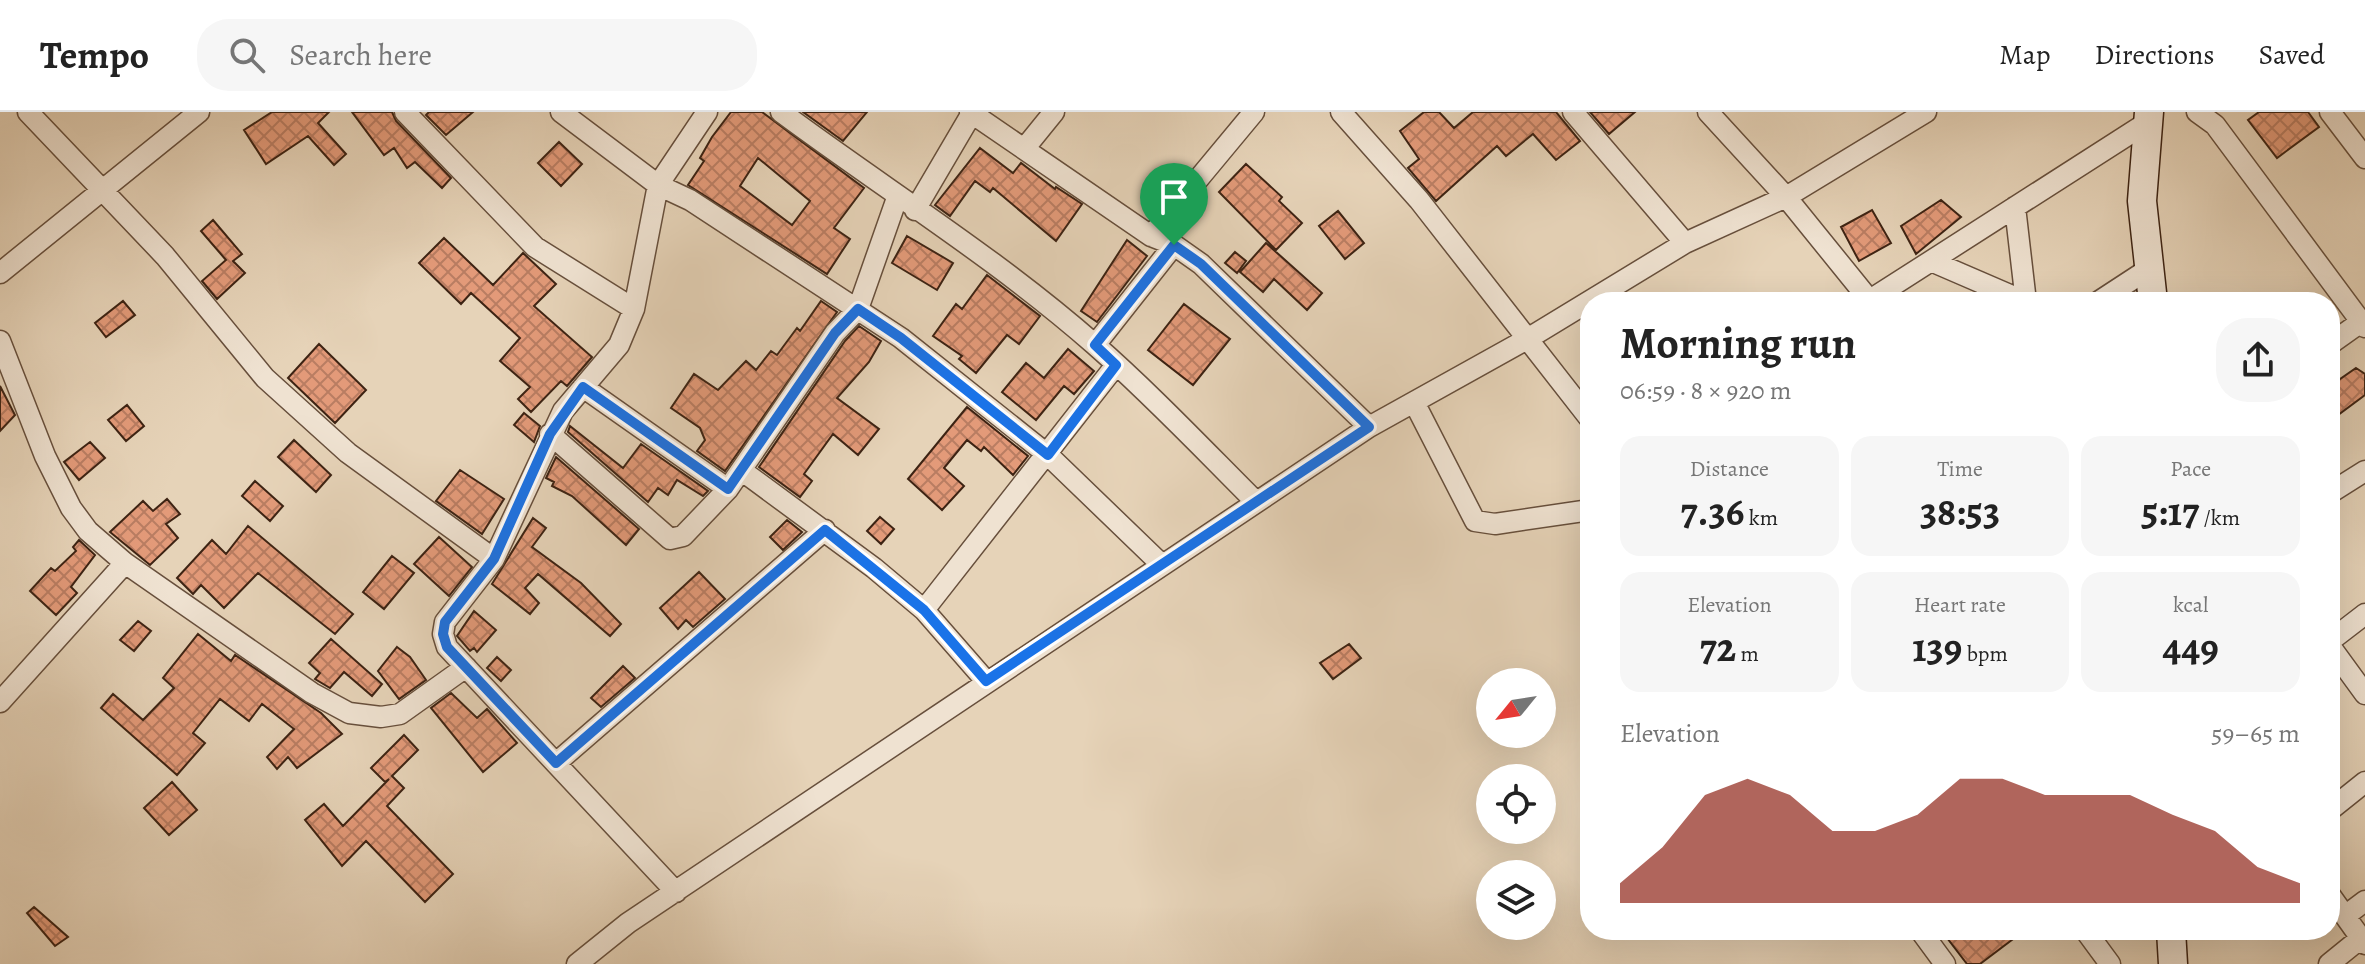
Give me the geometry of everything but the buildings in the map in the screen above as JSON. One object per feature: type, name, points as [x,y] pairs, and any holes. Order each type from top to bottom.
[{"type":"main road","points":[[2152,292],[2148,234],[2159,199],[2154,115]]},
{"type":"main road","points":[[2172,940],[2173,964]]},
{"type":"street","points":[[28,112],[106,190],[265,378],[348,453],[494,559]]},
{"type":"street","points":[[0,273],[199,112]]},
{"type":"street","points":[[405,112],[535,247],[634,309]]},
{"type":"street","points":[[561,112],[658,185],[690,200],[901,338],[1048,455],[1161,564]]},
{"type":"street","points":[[676,892],[447,647],[443,634],[445,622],[494,559],[550,434],[583,387],[619,345],[634,309],[658,185],[707,112]]},
{"type":"street","points":[[781,112],[897,198],[974,247],[1095,345],[1256,502]]},
{"type":"street","points":[[1024,149],[1054,112]]},
{"type":"street","points":[[1151,236],[1254,112]]},
{"type":"street","points":[[1341,112],[1419,200],[1580,406]]},
{"type":"street","points":[[1573,112],[1685,243]]},
{"type":"street","points":[[1708,112],[1786,197],[1863,292]]},
{"type":"street","points":[[1605,292],[1685,243],[1786,197],[1926,112]]},
{"type":"street","points":[[2197,112],[2215,125],[2339,292]]},
{"type":"street","points":[[2330,112],[2365,158]]},
{"type":"street","points":[[915,210],[971,113],[1151,236],[1174,245],[1201,264],[1369,427]]},
{"type":"street","points":[[1884,292],[2154,115]]},
{"type":"street","points":[[550,434],[670,539],[683,536],[728,489],[835,333],[858,309],[897,198]]},
{"type":"street","points":[[2015,207],[2025,292]]},
{"type":"street","points":[[1095,345],[1174,245]]},
{"type":"street","points":[[1931,261],[2003,292]]},
{"type":"street","points":[[2113,292],[2150,268]]},
{"type":"street","points":[[2340,294],[2363,325],[2340,338]]},
{"type":"street","points":[[577,964],[628,923],[1369,427],[1580,307]]},
{"type":"street","points":[[0,341],[45,456],[71,508],[88,531],[125,563],[312,693],[349,713],[381,717],[400,714],[466,667]]},
{"type":"street","points":[[924,610],[1116,365]]},
{"type":"street","points":[[583,387],[728,489]]},
{"type":"street","points":[[1414,402],[1475,521],[1495,524],[1580,511]]},
{"type":"street","points":[[741,470],[825,530],[924,610],[986,681]]},
{"type":"street","points":[[2340,487],[2365,471]]},
{"type":"street","points":[[556,763],[825,530]]},
{"type":"street","points":[[0,702],[125,563]]},
{"type":"street","points":[[2340,635],[2365,614]]},
{"type":"street","points":[[2340,658],[2365,694]]},
{"type":"street","points":[[2340,802],[2365,782]]},
{"type":"street","points":[[2345,916],[2365,901]]},
{"type":"street","points":[[2329,964],[2363,941],[2340,909]]},
{"type":"street","points":[[1927,940],[1945,964]]},
{"type":"street","points":[[2092,940],[2110,964]]},
{"type":"route","points":[[1174,245],[1201,264],[1369,427],[986,681],[924,610],[825,530],[556,763],[447,647],[443,634],[445,622],[494,559],[550,434],[563,411],[583,387],[728,489],[835,333],[858,309],[901,338],[1048,455],[1116,365],[1095,345],[1174,245]]}]
